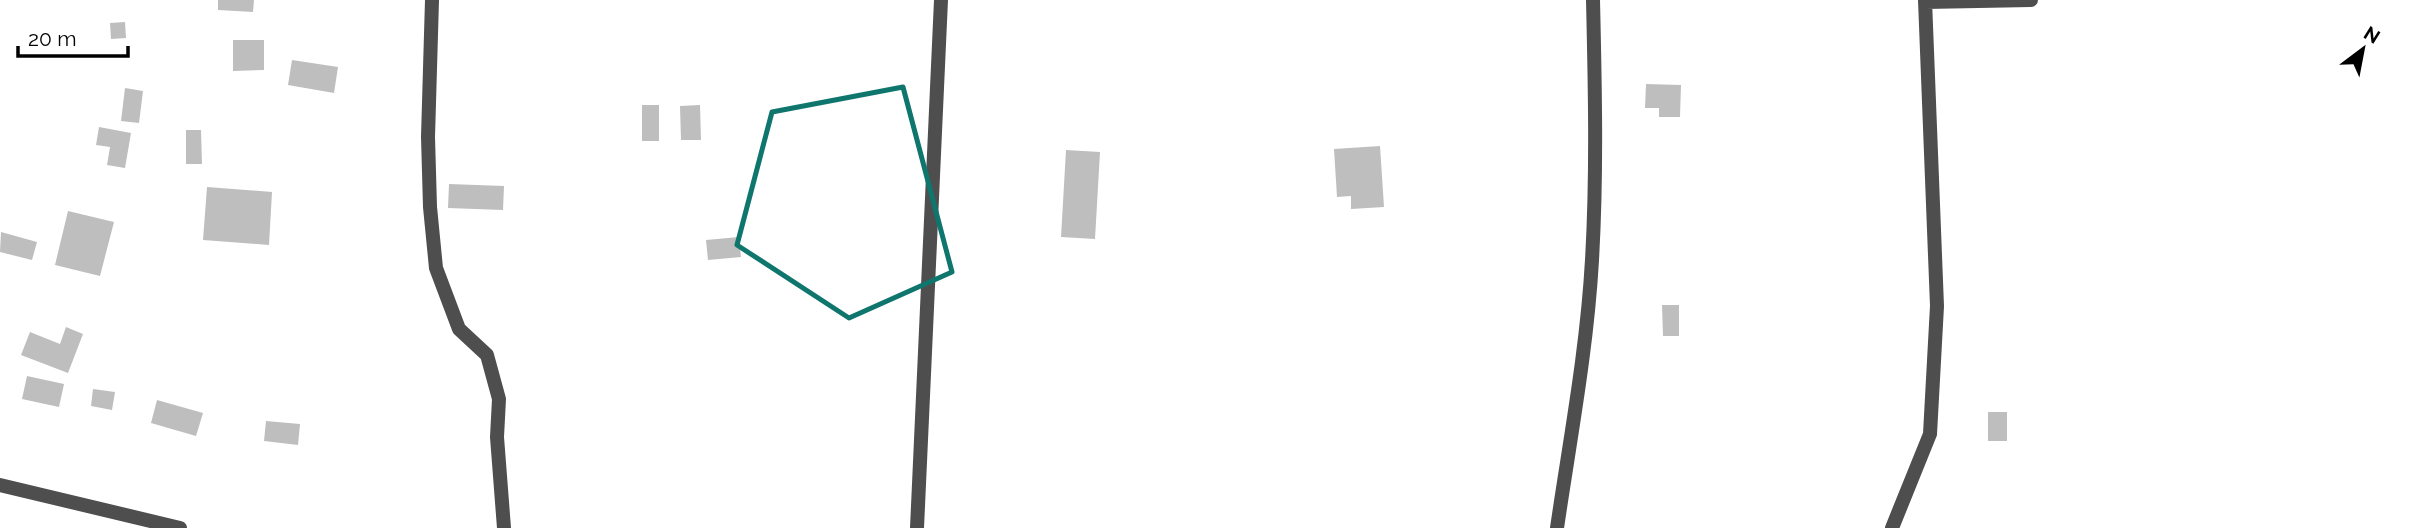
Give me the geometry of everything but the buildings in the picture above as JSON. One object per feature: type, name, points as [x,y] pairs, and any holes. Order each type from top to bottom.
[{"type":"street","points":[[432,0],[429,149],[430,208],[436,268],[459,329],[486,355],[499,399],[497,437],[504,528]]},
{"type":"street","points":[[917,528],[941,0]]},
{"type":"street","points":[[1557,528],[1583,351],[1592,261],[1595,140],[1593,0]]},
{"type":"street","points":[[1892,528],[1930,434],[1937,306],[1925,1],[2031,0]]},
{"type":"street","points":[[0,485],[180,528]]},
{"type":"highlighted area","points":[[903,87],[952,272],[849,318],[737,245],[772,112]]}]
